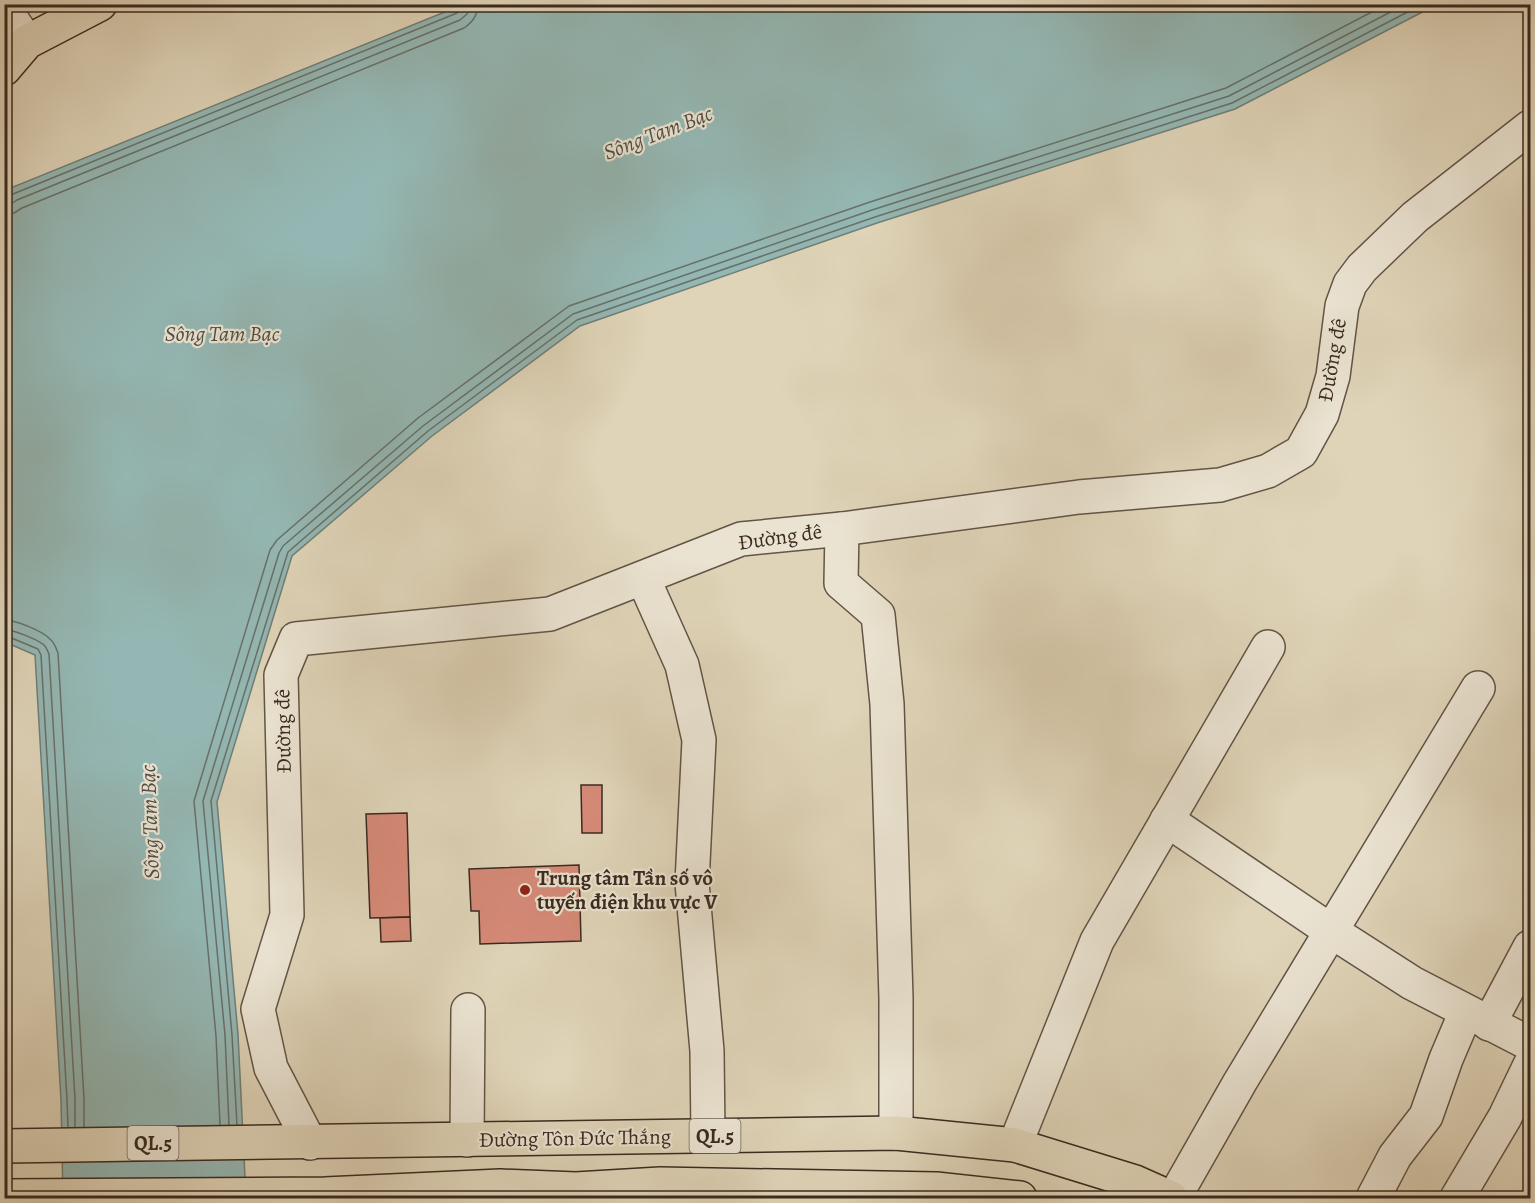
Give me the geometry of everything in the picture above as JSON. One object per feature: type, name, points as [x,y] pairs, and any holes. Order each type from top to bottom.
[{"type":"main road","points":[[4,69],[27,42],[100,4]]},
{"type":"main road","name":"Đường Tôn Đức Thắng","points":[[4,1146],[896,1133],[1015,1145],[1135,1182],[1173,1198]]},
{"type":"main road","name":"QL.5","points":[[4,1196],[251,1194],[325,1196],[500,1192],[576,1194],[658,1191],[936,1189],[1020,1198]]},
{"type":"street","points":[[4,8],[27,42]]},
{"type":"street","name":"Đường đê","points":[[310,1143],[271,1068],[258,1008],[287,915],[281,675],[296,639],[550,614],[741,539],[842,529],[1079,498],[1220,485],[1268,471],[1301,452],[1322,414],[1333,376],[1342,306],[1350,284],[1362,268],[1415,217],[1530,127]]},
{"type":"street","points":[[842,529],[841,583],[878,615],[886,704],[896,998],[896,1133]]},
{"type":"street","points":[[643,578],[682,665],[699,740],[692,883],[707,1051],[708,1136]]},
{"type":"street","points":[[1015,1145],[1096,941],[1268,647]]},
{"type":"street","points":[[1173,1198],[1240,1082],[1478,688]]},
{"type":"street","points":[[1167,820],[1412,983],[1530,1044]]},
{"type":"street","points":[[1373,1198],[1395,1156],[1426,1116],[1446,1059],[1530,946]]},
{"type":"street","points":[[467,1140],[468,1010]]},
{"type":"street","points":[[1457,1198],[1505,1117],[1530,1065]]},
{"type":"water","name":"Sông Tam Bạc","points":[[462,5],[1436,5],[1235,109],[877,223],[580,326],[432,436],[292,556],[217,802],[238,1034],[246,1198],[63,1198],[61,1100],[35,655],[5,642],[4,195],[8,189]]},
{"type":"building","points":[[581,785],[602,785],[602,833],[582,833]]},
{"type":"building","points":[[407,813],[410,917],[370,918],[366,814]]},
{"type":"building","name":"Trung tâm Tần số vô tuyến điện khu vực V","points":[[579,865],[581,941],[480,944],[479,911],[471,911],[469,869]]},
{"type":"building","points":[[410,917],[411,941],[381,942],[380,918]]},
{"type":"place","name":"Trung tâm Tần số vô tuyến điện khu vực V","points":[[525,890]]}]
